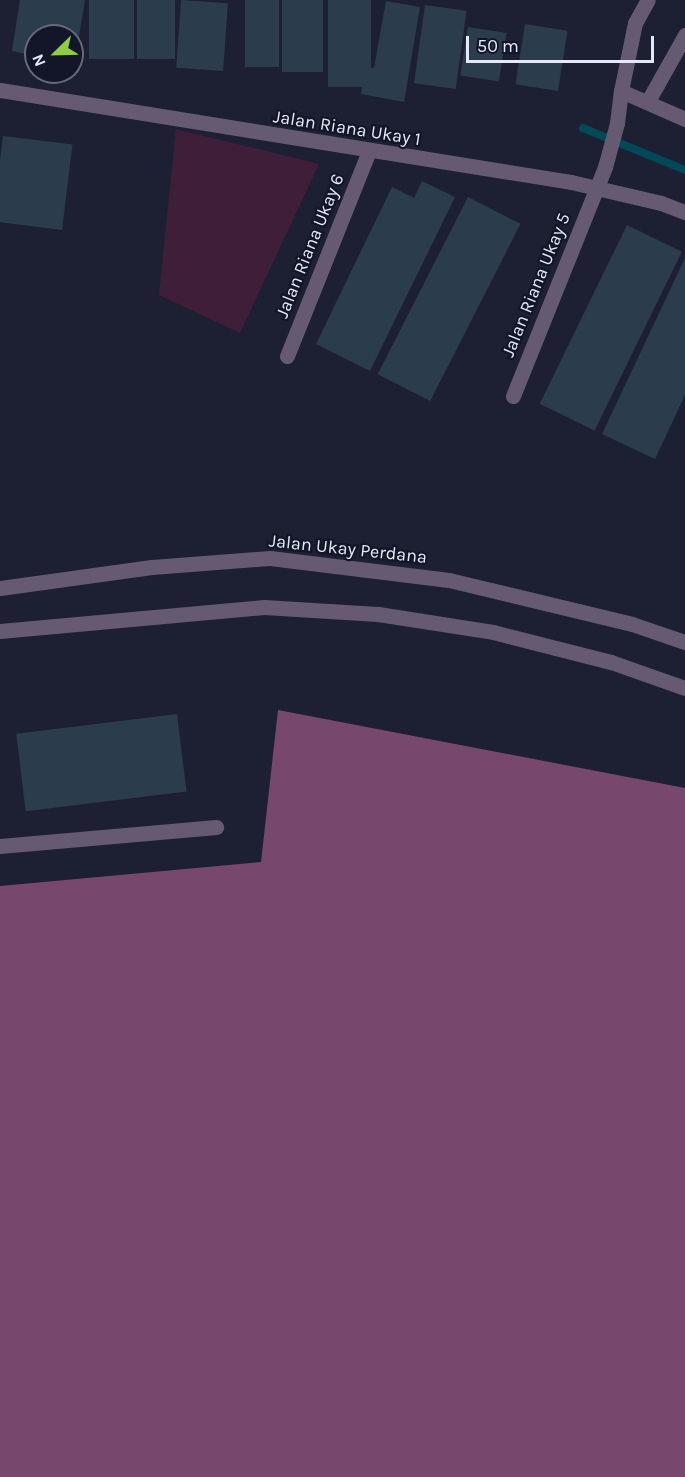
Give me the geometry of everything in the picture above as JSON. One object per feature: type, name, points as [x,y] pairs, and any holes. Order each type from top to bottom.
[{"type":"street","name":"Jalan Riana Ukay 5","points":[[513,396],[605,167],[617,123],[635,23],[648,0]]},
{"type":"street","points":[[648,101],[685,35]]},
{"type":"street","name":"Jalan Riana Ukay 1","points":[[0,90],[369,152],[571,182],[661,203],[685,212]]},
{"type":"street","points":[[621,91],[685,119]]},
{"type":"street","name":"Jalan Riana Ukay 6","points":[[287,356],[369,152]]},
{"type":"street","name":"Jalan Ukay Perdana","points":[[0,588],[152,567],[270,558],[449,580],[632,624],[685,642]]},
{"type":"street","points":[[0,630],[264,607],[378,614],[504,635],[611,662],[685,688]]},
{"type":"street","points":[[0,846],[216,827]]},
{"type":"shaded area","points":[[176,129],[319,164],[240,333],[159,295]]},
{"type":"shaded area","points":[[278,710],[685,788],[685,1477],[0,1477],[0,886],[261,862]]},
{"type":"building","points":[[20,0],[85,0],[81,24],[24,24],[24,54],[12,51]]},
{"type":"building","points":[[89,0],[134,0],[134,59],[89,59]]},
{"type":"building","points":[[137,0],[175,0],[175,59],[137,59]]},
{"type":"building","points":[[181,0],[228,3],[223,71],[176,68]]},
{"type":"building","points":[[245,0],[279,0],[279,67],[245,67]]},
{"type":"building","points":[[282,0],[323,0],[323,72],[282,72]]},
{"type":"building","points":[[328,0],[371,0],[371,87],[328,87]]},
{"type":"building","points":[[386,1],[420,7],[404,102],[361,94],[365,67],[374,68]]},
{"type":"building","points":[[425,5],[467,11],[456,89],[414,83]]},
{"type":"building","points":[[525,24],[567,31],[558,91],[515,84]]},
{"type":"building","points":[[468,27],[507,33],[499,81],[460,75]]},
{"type":"building","points":[[3,136],[72,145],[62,230],[0,222],[0,160]]},
{"type":"building","points":[[422,181],[455,197],[370,371],[316,344],[392,187],[414,198]]},
{"type":"building","points":[[468,197],[521,224],[430,401],[378,374]]},
{"type":"building","points":[[627,225],[682,252],[595,431],[540,404]]},
{"type":"building","points":[[685,258],[685,395],[655,459],[602,434]]},
{"type":"building","points":[[177,714],[187,791],[26,811],[16,734]]},
{"type":"waterway","points":[[583,128],[685,170]]}]
